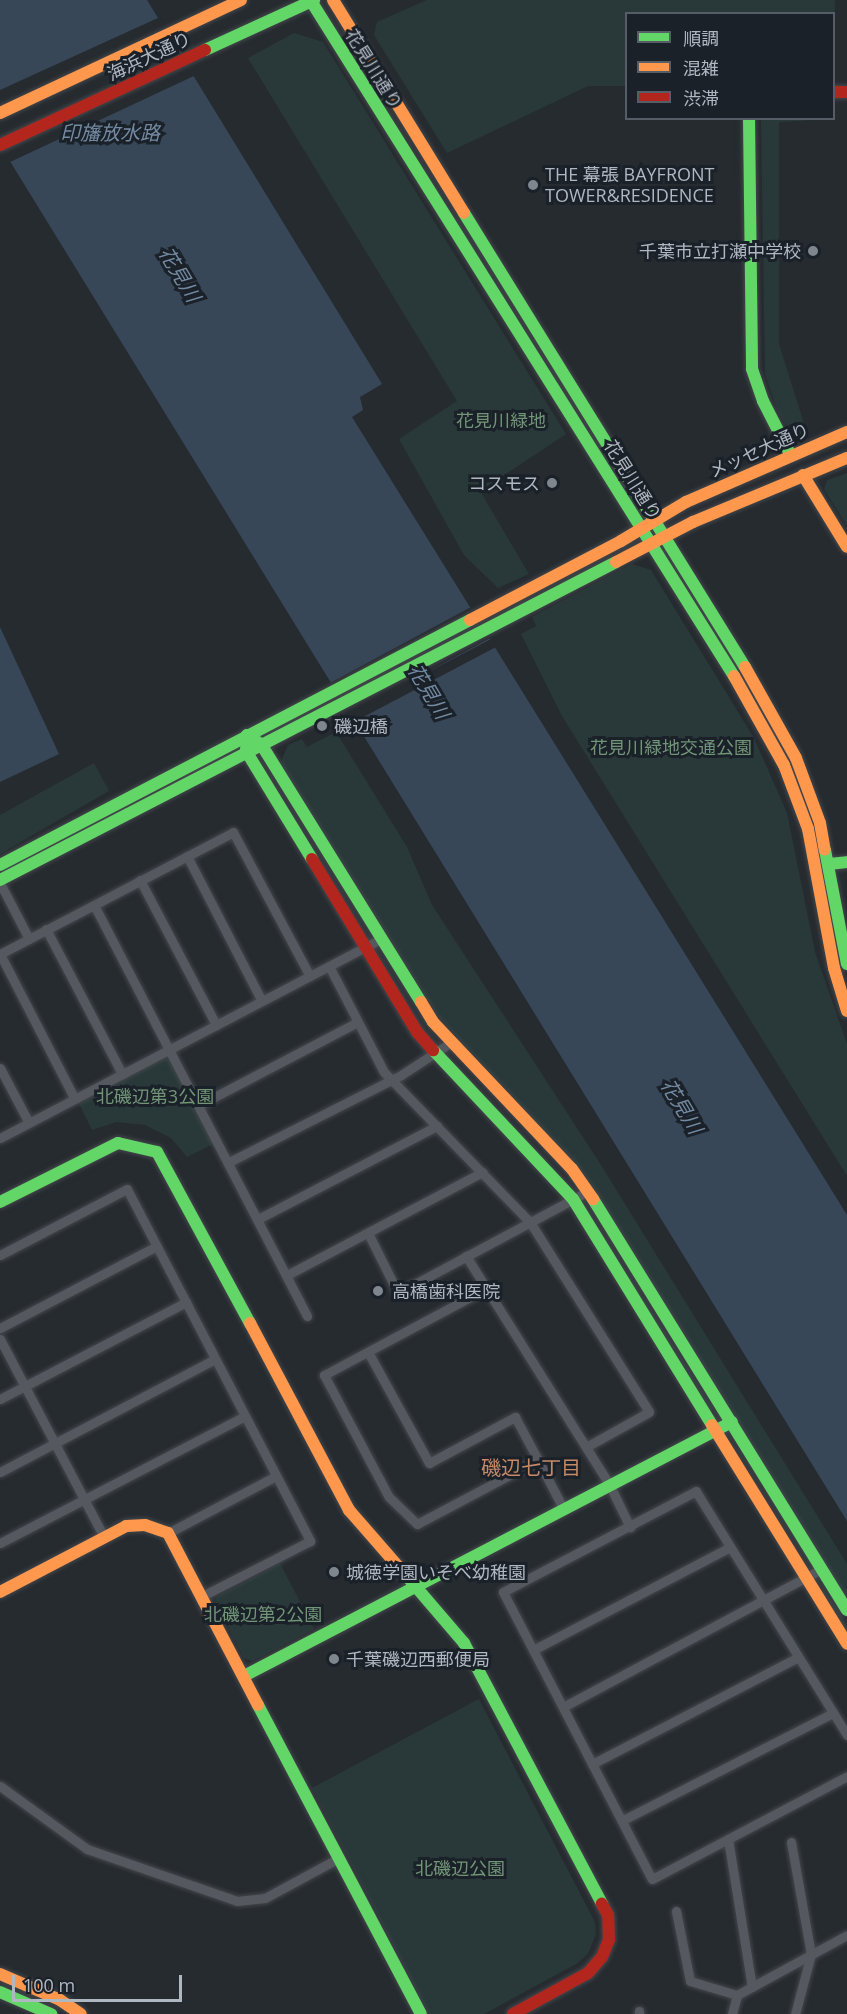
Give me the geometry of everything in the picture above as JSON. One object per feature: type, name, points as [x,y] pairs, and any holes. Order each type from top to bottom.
[{"type":"street","name":"花見川通り","points":[[333,0],[762,695],[796,758],[820,823],[847,964]]},
{"type":"street","name":"花見川通り","points":[[313,1],[750,702],[784,765],[808,830],[834,968],[847,1011]]},
{"type":"street","name":"海浜大通り","points":[[0,146],[313,1]]},
{"type":"street","name":"海浜大通り","points":[[0,113],[237,2]]},
{"type":"street","points":[[749,120],[752,369],[763,401],[790,454]]},
{"type":"street","name":"メッセ大通り","points":[[0,865],[642,529],[686,502],[790,454],[847,432]]},
{"type":"street","points":[[29,939],[0,882],[246,751],[693,522],[847,458]]},
{"type":"street","points":[[803,475],[847,547]]},
{"type":"street","points":[[847,1610],[588,1191],[572,1169],[450,1043],[381,939],[261,744],[247,735],[246,751],[418,1033],[573,1199],[847,1644]]},
{"type":"street","points":[[75,1099],[0,954],[46,929],[233,832],[310,976]]},
{"type":"street","points":[[187,856],[262,1001]]},
{"type":"street","points":[[829,864],[847,862]]},
{"type":"street","points":[[140,880],[216,1025]]},
{"type":"street","points":[[94,905],[307,1316]]},
{"type":"street","points":[[46,929],[122,1074]]},
{"type":"street","points":[[0,1138],[381,939]]},
{"type":"street","points":[[329,966],[391,1079],[530,1222],[649,1412],[585,1447]]},
{"type":"street","points":[[199,1105],[358,1022]]},
{"type":"street","points":[[229,1162],[391,1079],[436,1054],[450,1043]]},
{"type":"street","points":[[0,1068],[28,1123]]},
{"type":"street","points":[[258,1219],[436,1126]]},
{"type":"street","points":[[0,1202],[106,1146],[130,1143],[156,1152],[174,1176],[349,1510],[475,1662],[608,1915],[609,1940],[602,1957],[588,1973],[513,2014]]},
{"type":"street","points":[[287,1275],[482,1173]]},
{"type":"street","points":[[0,1255],[127,1189],[310,1541],[202,1596]]},
{"type":"street","points":[[368,1233],[398,1293],[588,1191]]},
{"type":"street","points":[[0,1328],[157,1246]]},
{"type":"street","points":[[466,1256],[610,1486],[630,1527]]},
{"type":"street","points":[[486,1288],[324,1375],[389,1497],[417,1524],[538,1460]]},
{"type":"street","points":[[0,1399],[186,1302]]},
{"type":"street","points":[[0,1339],[104,1537]]},
{"type":"street","points":[[368,1352],[429,1462],[515,1417],[564,1509]]},
{"type":"street","points":[[0,1472],[215,1359]]},
{"type":"street","points":[[0,1543],[245,1416]]},
{"type":"street","points":[[244,1676],[732,1422]]},
{"type":"street","points":[[0,1592],[104,1537],[136,1525],[168,1533],[276,1476]]},
{"type":"street","points":[[847,1735],[696,1491],[503,1592],[652,1879],[847,1776]]},
{"type":"street","points":[[168,1533],[421,2014]]},
{"type":"street","points":[[533,1650],[730,1546]]},
{"type":"street","points":[[563,1707],[764,1602],[821,1569]]},
{"type":"street","points":[[592,1764],[798,1657]]},
{"type":"street","points":[[622,1820],[833,1713]]},
{"type":"street","points":[[0,1786],[87,1849],[237,1901],[265,1898],[339,1858]]},
{"type":"street","points":[[728,1839],[752,1987]]},
{"type":"street","points":[[791,1842],[811,1954],[795,2014]]},
{"type":"street","points":[[676,1911],[690,1981],[737,1995],[847,1935]]},
{"type":"street","points":[[0,1974],[60,2000],[81,2014]]},
{"type":"street","points":[[0,1992],[51,2014]]},
{"type":"street","points":[[732,2014],[737,1995]]},
{"type":"green space","points":[[427,0],[835,0],[835,12],[625,12],[625,86],[588,86],[447,153],[374,35],[377,22]]},
{"type":"green space","name":"花見川緑地","points":[[294,33],[323,42],[566,434],[480,491],[529,574],[498,588],[464,555],[399,439],[457,401],[248,58]]},
{"type":"green space","points":[[761,120],[812,120],[779,122],[779,344],[807,433],[799,437],[791,433],[778,412],[765,374]]},
{"type":"green space","points":[[847,473],[847,526],[824,489],[827,480]]},
{"type":"green space","name":"花見川緑地交通公園","points":[[632,564],[651,570],[754,738],[787,813],[815,952],[847,1044],[847,1176],[562,716],[521,634],[536,626],[532,617]]},
{"type":"green space","points":[[336,732],[407,847],[432,905],[601,1165],[847,1564],[847,1603],[584,1174],[438,1016],[280,764],[288,745],[302,739],[307,747]]},
{"type":"green space","points":[[94,763],[109,791],[0,854],[0,815]]},
{"type":"green space","name":"北磯辺第3公園","points":[[164,1058],[169,1060],[213,1144],[187,1157],[171,1138],[145,1125],[116,1122],[92,1130],[78,1102]]},
{"type":"green space","points":[[588,1212],[714,1409],[710,1412]]},
{"type":"green space","name":"北磯辺第2公園","points":[[280,1563],[314,1629],[252,1661],[244,1658],[215,1602],[216,1597]]},
{"type":"green space","points":[[823,1589],[847,1623],[847,1633],[822,1593]]},
{"type":"green space","name":"北磯辺公園","points":[[479,1699],[595,1922],[596,1934],[588,1954],[578,1963],[484,2014],[429,2014],[312,1788]]},
{"type":"water","name":"印旛放水路","points":[[0,0],[147,0],[382,384],[360,397],[363,410],[352,417],[847,1215],[847,1521],[0,145]]},
{"type":"water","points":[[0,627],[59,754],[0,782]]},
{"type":"pier","points":[[160,17],[196,75],[8,163],[0,151],[0,90]]},
{"type":"pier","name":"磯辺橋","points":[[473,606],[492,637],[409,682],[493,638],[498,646],[352,723],[328,684]]},
{"type":"traffic: fast","points":[[205,50],[314,0]]},
{"type":"traffic: fast","points":[[311,1],[734,676]]},
{"type":"traffic: fast","points":[[749,120],[752,369],[763,401],[790,454]]},
{"type":"traffic: fast","points":[[464,213],[745,667]]},
{"type":"traffic: fast","points":[[0,880],[616,562]]},
{"type":"traffic: fast","points":[[0,865],[470,620]]},
{"type":"traffic: fast","points":[[312,859],[246,751],[247,735],[261,744],[421,1002]]},
{"type":"traffic: fast","points":[[825,850],[847,964]]},
{"type":"traffic: fast","points":[[829,864],[847,862]]},
{"type":"traffic: fast","points":[[433,1050],[573,1199],[712,1425]]},
{"type":"traffic: fast","points":[[0,1202],[118,1143],[157,1152],[250,1323]]},
{"type":"traffic: fast","points":[[593,1199],[847,1610]]},
{"type":"traffic: fast","points":[[244,1676],[732,1422]]},
{"type":"traffic: fast","points":[[404,1573],[464,1643],[602,1904]]},
{"type":"traffic: fast","points":[[258,1705],[421,2014]]},
{"type":"traffic: fast","points":[[0,1992],[51,2014]]},
{"type":"traffic: slow","points":[[0,113],[241,0]]},
{"type":"traffic: slow","points":[[333,0],[464,213]]},
{"type":"traffic: slow","points":[[470,620],[621,541],[686,502],[847,432]]},
{"type":"traffic: slow","points":[[616,562],[693,522],[847,458]]},
{"type":"traffic: slow","points":[[803,475],[847,547]]},
{"type":"traffic: slow","points":[[745,667],[796,758],[820,823],[825,850]]},
{"type":"traffic: slow","points":[[734,676],[784,765],[808,829],[834,968],[847,1011]]},
{"type":"traffic: slow","points":[[421,1002],[433,1022],[572,1169],[593,1199]]},
{"type":"traffic: slow","points":[[250,1323],[349,1510],[404,1573]]},
{"type":"traffic: slow","points":[[712,1425],[847,1644]]},
{"type":"traffic: slow","points":[[0,1592],[126,1526],[145,1525],[168,1533],[258,1705]]},
{"type":"traffic: slow","points":[[0,1974],[60,2000],[81,2014]]},
{"type":"traffic: jam","points":[[0,145],[205,50]]},
{"type":"traffic: jam","points":[[835,92],[847,92]]},
{"type":"traffic: jam","points":[[312,859],[418,1033],[433,1050]]},
{"type":"traffic: jam","points":[[513,2014],[588,1973],[602,1957],[609,1940],[608,1915],[602,1904]]},
{"type":"place","name":"THE 幕張 BAYFRONT TOWER&RESIDENCE","points":[[533,185]]},
{"type":"place","name":"千葉市立打瀬中学校","points":[[813,251]]},
{"type":"place","name":"コスモス","points":[[552,483]]},
{"type":"place","name":"磯辺橋","points":[[322,726]]},
{"type":"place","name":"高橋歯科医院","points":[[378,1291]]},
{"type":"place","name":"城徳学園いそべ幼稚園","points":[[334,1572]]},
{"type":"place","name":"千葉磯辺西郵便局","points":[[334,1659]]},
{"type":"district","name":"磯辺七丁目","points":[[531,1467]]},
{"type":"water label","name":"花見川","points":[[180,274]]},
{"type":"water label","name":"花見川","points":[[429,691]]},
{"type":"water label","name":"花見川","points":[[682,1106]]}]
